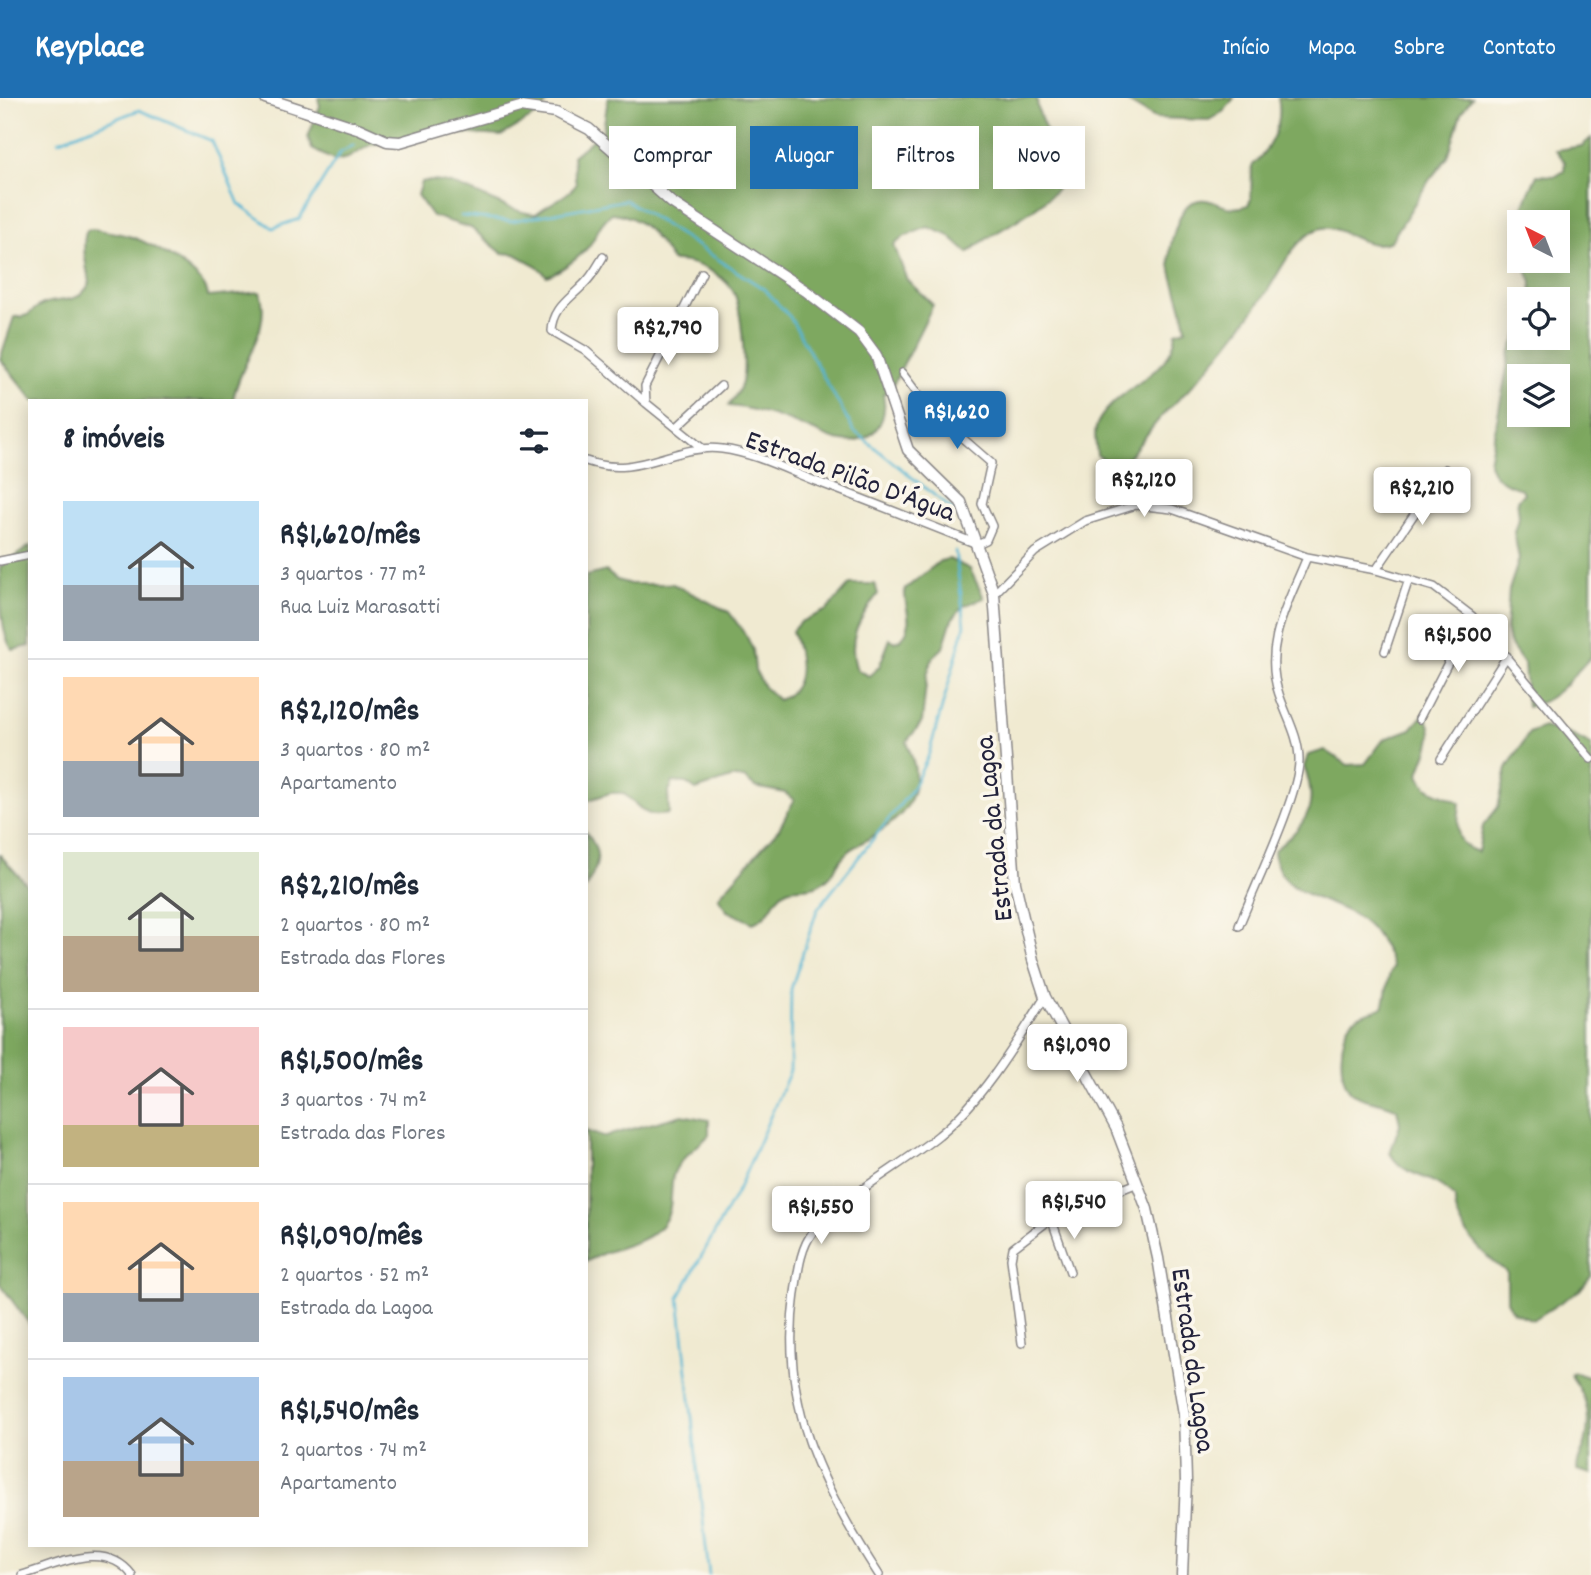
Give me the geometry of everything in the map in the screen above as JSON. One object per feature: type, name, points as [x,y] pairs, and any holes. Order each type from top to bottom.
[{"type":"street","name":"Estrada da Lagoa","points":[[265,98],[360,129],[387,141],[400,142],[520,107],[556,112],[581,124],[671,202],[806,291],[859,332],[876,355],[908,450],[961,502],[994,594],[1015,883],[1045,997],[1095,1086],[1138,1183],[1158,1258],[1184,1414],[1186,1481],[1182,1575]]},
{"type":"street","points":[[603,257],[584,285],[556,312],[552,331],[585,350],[703,449]]},
{"type":"street","points":[[646,403],[647,378],[702,274]]},
{"type":"street","points":[[902,373],[929,409],[991,463],[982,503],[992,526],[986,540],[977,544]]},
{"type":"street","points":[[677,427],[721,386]]},
{"type":"street","name":"Estrada Pilão D'Água","points":[[588,462],[604,467],[626,468],[703,449],[721,449],[779,467],[977,544]]},
{"type":"street","points":[[1376,570],[1445,469]]},
{"type":"street","points":[[994,594],[1035,552],[1085,521],[1136,505],[1172,509],[1307,557],[1376,570],[1434,587],[1472,616],[1591,759]]},
{"type":"street","points":[[0,561],[28,555]]},
{"type":"street","points":[[1239,926],[1294,788],[1300,762],[1296,735],[1272,670],[1276,635],[1307,557]]},
{"type":"street","points":[[1385,651],[1409,579]]},
{"type":"street","points":[[1419,719],[1472,616]]},
{"type":"street","points":[[1441,759],[1507,656]]},
{"type":"street","points":[[879,1575],[841,1516],[798,1410],[792,1382],[792,1313],[806,1243],[823,1222],[939,1136],[967,1109],[1045,997]]},
{"type":"street","points":[[1022,1343],[1010,1252],[1051,1218],[1138,1183]]},
{"type":"street","points":[[1051,1218],[1070,1272]]},
{"type":"street","points":[[22,1575],[97,1555],[115,1559],[132,1575]]},
{"type":"green space","points":[[318,98],[552,98],[536,115],[501,136],[442,132],[370,145],[348,158],[335,161],[312,149],[308,137],[320,106]]},
{"type":"green space","points":[[608,98],[1037,98],[1044,126],[993,126],[993,189],[1056,189],[1041,204],[968,253],[948,235],[928,227],[905,236],[894,245],[907,280],[933,305],[891,389],[883,394],[883,414],[876,430],[862,439],[837,440],[768,414],[729,406],[741,385],[744,363],[741,322],[733,291],[722,278],[706,268],[672,261],[654,236],[632,218],[612,213],[603,222],[585,251],[547,276],[537,266],[515,254],[502,253],[471,228],[432,216],[417,195],[421,182],[435,181],[464,188],[507,207],[536,214],[576,185],[573,156],[603,131]]},
{"type":"green space","points":[[1121,98],[1234,98],[1224,111],[1209,120],[1155,118]]},
{"type":"green space","points":[[1278,98],[1472,98],[1461,113],[1448,157],[1430,179],[1391,241],[1370,243],[1325,228],[1307,235],[1299,242],[1247,320],[1200,377],[1122,463],[1109,462],[1097,455],[1095,434],[1098,422],[1118,399],[1165,360],[1173,347],[1176,332],[1186,329],[1170,264],[1173,237],[1182,214],[1190,204],[1202,200],[1232,208],[1248,205],[1251,199],[1252,166],[1265,152],[1277,127]]},
{"type":"green space","points":[[1591,138],[1591,657],[1555,694],[1527,707],[1524,664],[1509,643],[1506,629],[1509,590],[1519,559],[1514,532],[1519,516],[1517,500],[1524,493],[1522,489],[1511,486],[1497,476],[1489,462],[1507,369],[1507,427],[1570,427],[1570,364],[1508,364],[1511,350],[1570,350],[1570,287],[1532,287],[1528,273],[1570,273],[1570,210],[1522,210],[1537,175],[1556,176],[1564,171],[1565,162],[1556,150],[1582,146]]},
{"type":"green space","points":[[87,230],[132,237],[165,253],[199,279],[206,288],[208,297],[260,292],[262,320],[233,399],[32,399],[0,359],[14,317],[28,314],[43,304],[75,298],[86,290],[90,282],[84,248]]},
{"type":"green space","points":[[28,547],[28,646],[13,650],[5,635],[0,567]]},
{"type":"green space","points":[[949,559],[970,569],[984,598],[963,606],[952,619],[943,648],[933,657],[927,675],[922,722],[907,741],[915,773],[914,788],[904,811],[885,828],[845,854],[833,873],[824,881],[806,888],[787,890],[778,897],[765,916],[753,923],[727,911],[718,897],[779,829],[794,800],[785,793],[755,787],[744,778],[731,778],[696,790],[686,783],[673,782],[668,793],[669,814],[648,813],[623,793],[610,793],[588,800],[588,576],[606,571],[617,580],[630,584],[673,584],[729,612],[747,637],[753,650],[755,670],[764,687],[778,700],[788,695],[798,680],[798,651],[792,631],[800,622],[827,610],[850,584],[875,584],[878,594],[860,621],[853,649],[857,670],[869,676],[879,667],[890,639],[896,642],[907,631],[905,589],[940,561]]},
{"type":"green space","points":[[1424,714],[1431,729],[1431,737],[1419,774],[1431,790],[1460,803],[1460,839],[1470,849],[1478,852],[1483,826],[1498,807],[1507,768],[1529,733],[1543,727],[1570,734],[1591,745],[1591,1276],[1580,1290],[1533,1320],[1513,1312],[1507,1301],[1507,1272],[1472,1240],[1459,1219],[1455,1198],[1437,1184],[1403,1168],[1390,1153],[1400,1124],[1397,1109],[1356,1096],[1346,1085],[1342,1056],[1348,1026],[1356,1017],[1383,1007],[1393,967],[1378,938],[1361,920],[1292,885],[1277,865],[1274,850],[1294,832],[1307,814],[1311,793],[1304,767],[1308,755],[1325,750],[1348,765],[1365,764],[1384,739],[1411,729]]},
{"type":"green space","points":[[588,835],[597,853],[594,872],[588,884]]},
{"type":"green space","points":[[0,855],[28,886],[28,1322],[0,1284]]},
{"type":"green space","points":[[682,1115],[709,1120],[709,1135],[675,1170],[670,1209],[660,1227],[643,1239],[588,1261],[588,1132],[603,1137]]},
{"type":"green space","points":[[1571,1374],[1591,1378],[1591,1474],[1577,1470],[1585,1444],[1588,1417],[1582,1393]]},
{"type":"waterway","points":[[58,141],[139,110],[212,141],[239,204],[273,228],[299,219],[340,153],[354,145]]},
{"type":"waterway","points":[[461,216],[511,221],[626,200],[764,289],[790,317],[854,431],[954,511]]},
{"type":"waterway","points":[[709,1575],[679,1297],[739,1188],[790,1071],[791,989],[817,910],[911,791],[928,757],[965,625],[955,551]]}]
